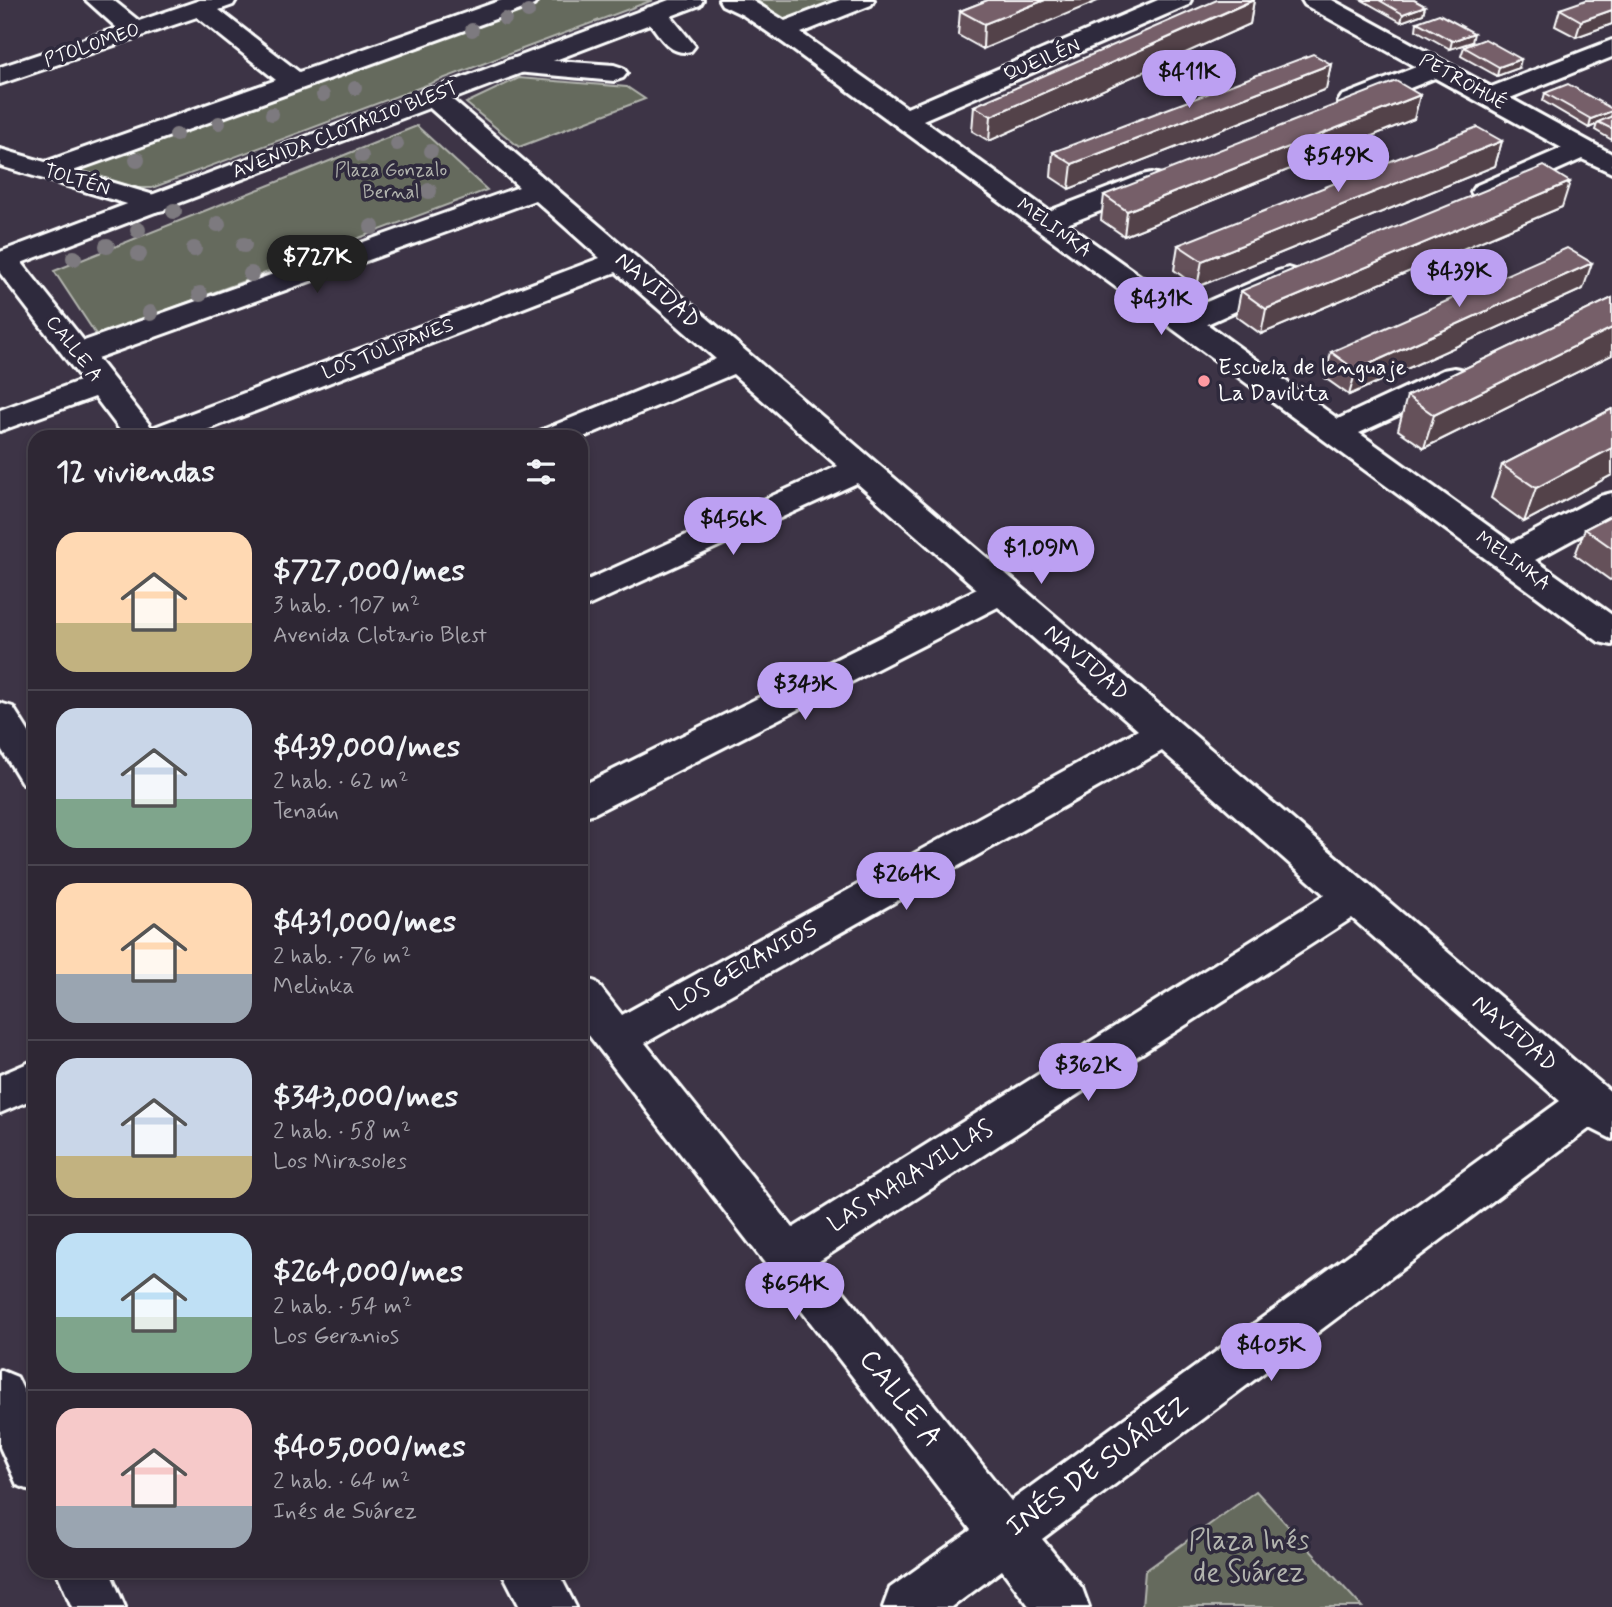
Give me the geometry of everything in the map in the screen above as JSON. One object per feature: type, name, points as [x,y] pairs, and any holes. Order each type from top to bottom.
[{"type":"street","points":[[98,0],[135,30]]},
{"type":"street","points":[[46,171],[525,0]]},
{"type":"street","name":"AVENIDA CLOTARIO BLEST","points":[[2,261],[691,0]]},
{"type":"street","name":"MELINKA","points":[[731,0],[745,5],[782,31],[1612,633]]},
{"type":"street","points":[[782,31],[862,0]]},
{"type":"street","name":"QUEILÉN","points":[[904,119],[1180,0]]},
{"type":"street","name":"PETROHUÉ","points":[[1314,0],[1612,165]]},
{"type":"street","points":[[213,4],[295,82]]},
{"type":"street","name":"PTOLOMEO","points":[[0,76],[213,4]]},
{"type":"street","points":[[655,13],[682,46]]},
{"type":"street","points":[[1490,97],[1612,48]]},
{"type":"street","points":[[514,66],[614,73]]},
{"type":"street","points":[[1325,112],[1437,68]]},
{"type":"street","name":"NAVIDAD","points":[[432,96],[1602,1111]]},
{"type":"street","points":[[1459,203],[1583,149]]},
{"type":"street","name":"TOLTÉN","points":[[0,157],[154,204]]},
{"type":"street","points":[[1046,222],[1170,173]]},
{"type":"street","points":[[78,354],[539,189]]},
{"type":"street","name":"LOS TULIPANES","points":[[176,430],[621,260]]},
{"type":"street","name":"CALLE A","points":[[2,261],[138,430]]},
{"type":"street","points":[[1184,323],[1307,269]]},
{"type":"street","points":[[570,430],[738,361]]},
{"type":"street","points":[[1336,432],[1479,365]]},
{"type":"street","points":[[0,421],[102,384]]},
{"type":"street","points":[[588,594],[862,468]]},
{"type":"street","points":[[1510,559],[1612,504]]},
{"type":"street","points":[[588,799],[1003,590]]},
{"type":"street","points":[[0,716],[28,762]]},
{"type":"street","name":"LOS GERANIOS","points":[[616,1039],[1165,732]]},
{"type":"street","name":"LAS MARAVILLAS","points":[[787,1256],[1355,896]]},
{"type":"street","name":"CALLE A","points":[[588,1003],[1063,1607]]},
{"type":"street","points":[[0,1095],[28,1081]]},
{"type":"street","name":"INÉS DE SUÁREZ","points":[[909,1607],[1005,1535],[1602,1111]]},
{"type":"street","points":[[0,1393],[28,1453]]},
{"type":"street","points":[[86,1578],[99,1607]]},
{"type":"street","points":[[532,1578],[550,1607]]},
{"type":"green space","points":[[535,0],[653,0],[152,188],[138,188],[73,168]]},
{"type":"green space","points":[[757,0],[846,0],[787,23]]},
{"type":"green space","points":[[519,78],[627,87],[645,99],[519,147],[466,103]]},
{"type":"green space","name":"Plaza Gonzalo Bernal","points":[[417,126],[487,190],[97,336],[54,271]]},
{"type":"green space","name":"Plaza Inés de Suárez","points":[[1256,1491],[1362,1607],[1142,1607],[1145,1571]]},
{"type":"building","points":[[988,0],[1045,0],[984,24],[960,11]]},
{"type":"building","points":[[1217,0],[1253,0],[991,116],[974,106]]},
{"type":"building","points":[[1379,0],[1414,0],[1425,6],[1403,14]]},
{"type":"building","points":[[1586,0],[1612,0],[1612,10],[1581,21],[1560,9]]},
{"type":"building","points":[[1439,14],[1474,33],[1452,41],[1417,22]]},
{"type":"building","points":[[1485,39],[1521,59],[1499,67],[1464,47]]},
{"type":"building","points":[[1313,54],[1331,64],[1072,164],[1053,152]]},
{"type":"building","points":[[1396,81],[1420,95],[1127,211],[1104,195]]},
{"type":"building","points":[[1568,84],[1612,111],[1591,119],[1545,93]]},
{"type":"building","points":[[1612,116],[1612,129],[1598,122]]},
{"type":"building","points":[[1477,127],[1502,141],[1202,261],[1178,245]]},
{"type":"building","points":[[1544,166],[1570,182],[1266,309],[1241,291]]},
{"type":"building","points":[[1567,248],[1592,263],[1356,370],[1331,352]]},
{"type":"building","points":[[1612,298],[1612,328],[1434,415],[1407,396]]},
{"type":"building","points":[[1612,409],[1612,448],[1536,488],[1502,465]]},
{"type":"building","points":[[1612,515],[1612,548],[1585,529]]},
{"type":"place","name":"Escuela de lenguaje La Davilita","points":[[1204,381]]}]
